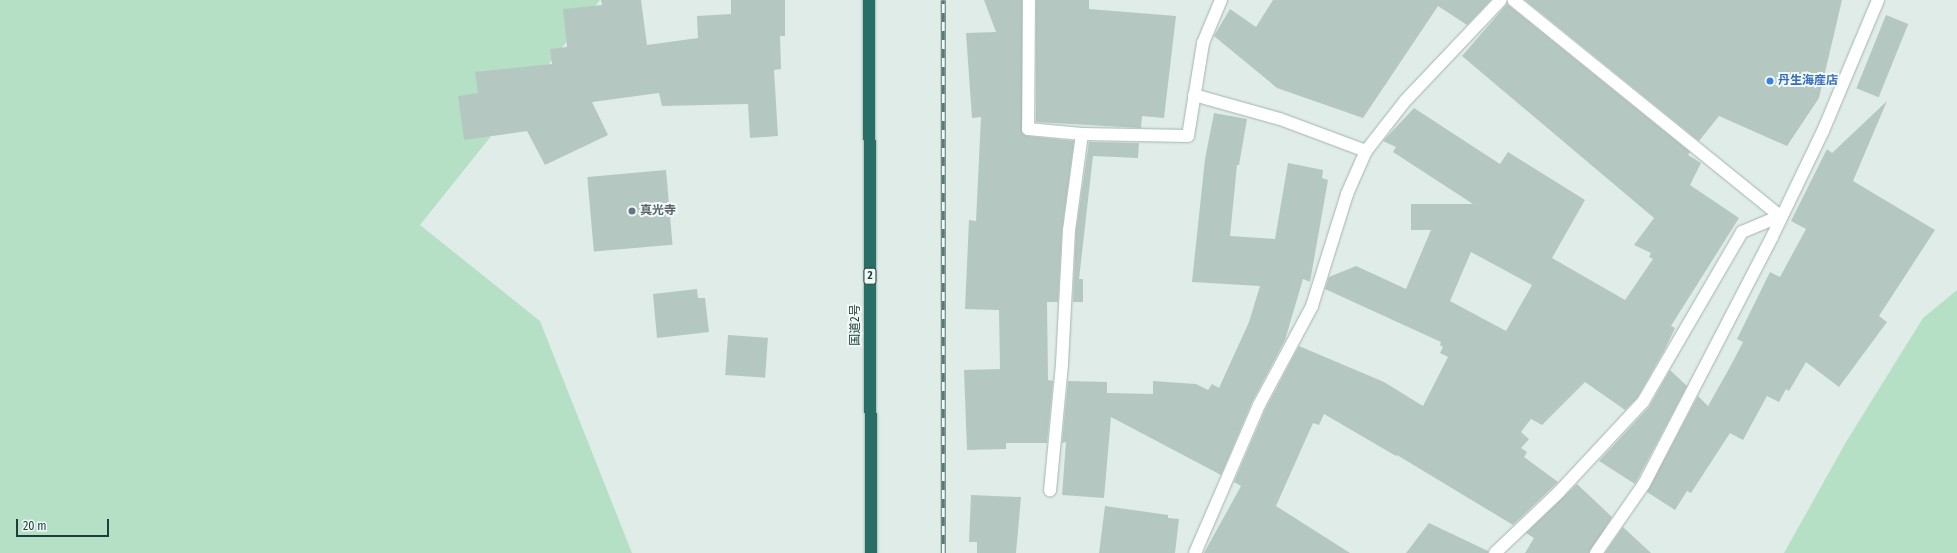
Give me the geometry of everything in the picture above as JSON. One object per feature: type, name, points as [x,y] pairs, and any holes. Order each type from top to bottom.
[{"type":"highway","name":"国道2号","points":[[869,0],[871,553]]},
{"type":"street","points":[[1029,0],[1028,129],[1082,134],[1188,136],[1203,43],[1221,0]]},
{"type":"street","points":[[1195,553],[1259,405],[1312,306],[1347,194],[1366,151],[1406,101],[1501,0]]},
{"type":"street","points":[[1513,0],[1780,216]]},
{"type":"street","points":[[1596,553],[1644,484],[1823,131],[1878,0]]},
{"type":"street","points":[[1194,95],[1280,119],[1366,151]]},
{"type":"street","points":[[1050,490],[1062,364],[1069,230],[1082,134]]},
{"type":"street","points":[[1495,553],[1558,493],[1643,402],[1742,232],[1780,216]]},
{"type":"green space","points":[[0,0],[600,0],[420,225],[540,321],[632,553],[0,553]]},
{"type":"green space","points":[[1957,290],[1957,553],[1784,553],[1846,442],[1923,318]]},
{"type":"building","points":[[601,0],[641,0],[647,45],[698,38],[697,16],[731,14],[731,0],[785,0],[785,36],[780,36],[781,69],[774,70],[778,136],[750,138],[748,104],[662,106],[659,93],[592,102],[608,135],[545,165],[527,131],[464,140],[458,96],[478,93],[475,72],[552,64],[550,49],[567,47],[563,9],[602,5]]},
{"type":"building","points":[[984,0],[1022,0],[1022,133],[1027,136],[1074,141],[1062,230],[1058,302],[1047,302],[1048,380],[1053,381],[1047,443],[1006,443],[1006,449],[967,450],[964,370],[1000,369],[999,310],[965,309],[969,220],[976,221],[981,117],[972,118],[966,33],[996,32]]},
{"type":"building","points":[[1036,0],[1089,0],[1089,9],[1176,16],[1164,118],[1142,116],[1141,128],[1036,122]]},
{"type":"building","points":[[1273,0],[1491,0],[1467,25],[1438,6],[1363,118],[1277,88],[1214,36],[1230,9],[1256,27]]},
{"type":"building","points":[[1525,0],[1842,0],[1819,98],[1787,146],[1719,116],[1699,141]]},
{"type":"building","points":[[1507,4],[1690,152],[1688,155],[1701,163],[1690,185],[1739,218],[1671,326],[1675,328],[1665,349],[1637,398],[1625,410],[1585,382],[1542,425],[1531,419],[1521,432],[1529,439],[1521,448],[1527,452],[1524,457],[1558,482],[1513,525],[1397,455],[1396,456],[1324,414],[1319,425],[1313,423],[1276,506],[1350,553],[1204,553],[1241,486],[1234,482],[1266,408],[1299,346],[1384,382],[1423,406],[1448,357],[1440,353],[1443,347],[1440,345],[1441,342],[1325,289],[1329,277],[1356,266],[1406,289],[1431,230],[1411,230],[1411,204],[1473,204],[1393,152],[1396,147],[1383,141],[1414,108],[1500,164],[1508,152],[1585,200],[1552,258],[1625,300],[1653,259],[1649,257],[1651,253],[1634,245],[1654,218],[1462,56]],"holes":[[[1471,252],[1532,285],[1506,331],[1450,301]]]},
{"type":"building","points":[[1886,15],[1908,24],[1879,97],[1856,88]]},
{"type":"building","points":[[1887,101],[1853,181],[1935,230],[1879,316],[1887,322],[1839,387],[1806,362],[1789,391],[1786,389],[1779,402],[1767,396],[1743,440],[1730,433],[1691,493],[1687,491],[1675,510],[1647,492],[1698,396],[1708,406],[1730,367],[1743,342],[1737,339],[1770,272],[1780,277],[1806,229],[1791,221],[1827,149],[1832,153]]},
{"type":"building","points":[[1214,113],[1247,119],[1239,165],[1237,165],[1230,236],[1275,239],[1288,163],[1323,170],[1322,178],[1328,180],[1310,282],[1303,279],[1285,340],[1252,402],[1221,475],[1111,417],[1104,498],[1062,495],[1066,442],[1062,443],[1068,381],[1107,382],[1107,393],[1153,394],[1153,381],[1196,384],[1208,390],[1212,384],[1219,388],[1249,322],[1260,286],[1192,282],[1205,159]]},
{"type":"building","points":[[1089,142],[1139,143],[1138,158],[1093,156],[1079,279],[1083,279],[1083,302],[1073,302],[1076,231]]},
{"type":"building","points":[[666,170],[673,245],[594,252],[587,177]]},
{"type":"building","points":[[697,289],[698,298],[705,298],[709,332],[657,338],[653,294]]},
{"type":"building","points":[[728,335],[768,338],[765,378],[725,375]]},
{"type":"building","points":[[1670,370],[1687,386],[1635,484],[1599,461],[1649,407]]},
{"type":"building","points":[[1577,484],[1612,517],[1589,553],[1525,553],[1534,538],[1526,533]]},
{"type":"building","points":[[971,495],[1021,497],[1016,553],[977,553],[977,542],[969,542]]},
{"type":"building","points":[[1105,506],[1168,515],[1168,518],[1179,519],[1175,553],[1099,553]]},
{"type":"building","points":[[1429,523],[1488,551],[1488,553],[1406,553]]},
{"type":"building","points":[[1623,527],[1651,553],[1605,553]]},
{"type":"railway","points":[[943,0],[943,553]]},
{"type":"place","name":"丹生海産店","points":[[1770,81]]},
{"type":"place","name":"真光寺","points":[[632,211]]}]
